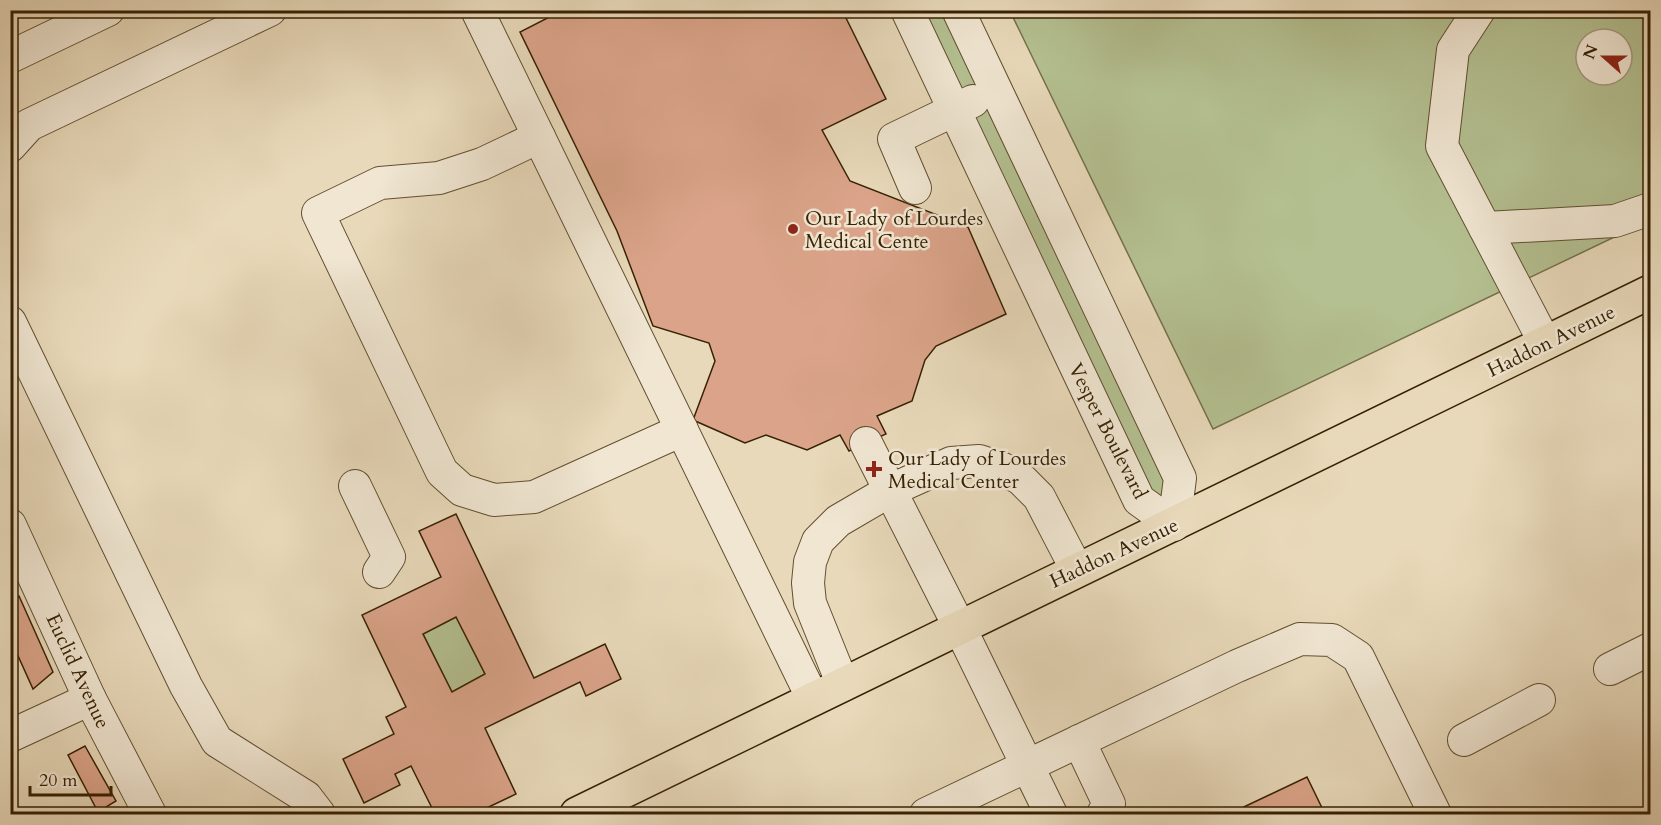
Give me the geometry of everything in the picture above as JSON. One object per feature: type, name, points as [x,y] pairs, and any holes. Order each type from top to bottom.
[{"type":"main road","name":"Haddon Avenue","points":[[577,814],[1648,294]]},
{"type":"street","points":[[12,51],[108,10]]},
{"type":"street","points":[[10,146],[29,125],[270,10]]},
{"type":"street","points":[[477,10],[813,699]]},
{"type":"street","name":"Vesper Boulevard","points":[[907,10],[1139,500],[1174,525],[1180,478],[958,10]]},
{"type":"street","points":[[1479,10],[1453,50],[1442,146],[1545,343]]},
{"type":"street","points":[[915,188],[894,139],[995,90]]},
{"type":"street","points":[[539,137],[482,165],[439,177],[380,183],[318,213],[442,472],[462,490],[494,500],[534,497],[682,430]]},
{"type":"street","points":[[1485,228],[1615,221],[1650,209]]},
{"type":"street","points":[[10,322],[186,686],[217,741],[306,796],[319,814]]},
{"type":"street","points":[[866,443],[1051,814]]},
{"type":"street","points":[[843,685],[810,603],[808,583],[810,562],[818,541],[838,521],[891,490],[951,463],[979,461],[1003,469],[1021,479],[1039,497],[1077,570]]},
{"type":"street","points":[[355,486],[389,557],[379,572]]},
{"type":"street","name":"Euclid Avenue","points":[[10,525],[90,699],[150,814]]},
{"type":"street","points":[[926,814],[979,803],[1026,766],[1237,666],[1300,639],[1332,640],[1358,657],[1435,814]]},
{"type":"street","points":[[1610,669],[1650,649]]},
{"type":"street","points":[[10,736],[90,699]]},
{"type":"street","points":[[1464,740],[1539,700]]},
{"type":"street","points":[[1079,741],[1108,804],[1103,814]]},
{"type":"green space","points":[[907,11],[958,11],[1180,478],[1174,525],[1139,500]]},
{"type":"green space","points":[[1010,11],[1650,11],[1650,220],[1213,429]]},
{"type":"green space","points":[[456,617],[485,674],[452,692],[423,634]]},
{"type":"building","name":"Our Lady of Lourdes Medical Cente","points":[[563,10],[842,10],[886,99],[822,130],[850,181],[968,227],[1006,314],[936,346],[925,360],[912,401],[877,416],[886,434],[849,451],[840,435],[807,450],[766,435],[745,443],[693,420],[715,361],[709,343],[653,326],[617,231],[520,32]]},
{"type":"building","points":[[456,514],[534,678],[605,644],[621,679],[586,696],[580,682],[485,728],[516,794],[474,814],[435,814],[411,766],[395,774],[400,785],[364,803],[343,759],[394,734],[386,717],[406,707],[362,615],[441,577],[419,531]],"holes":[[[456,617],[485,674],[452,692],[423,634]]]},
{"type":"building","points":[[19,596],[53,672],[33,689],[10,638],[10,602]]},
{"type":"building","points":[[85,746],[116,801],[98,812],[68,755]]},
{"type":"building","points":[[1307,777],[1325,814],[1229,814]]},
{"type":"place","name":"Our Lady of Lourdes Medical Cente","points":[[793,229]]},
{"type":"place","name":"Our Lady of Lourdes Medical Center","points":[[874,469]]}]
